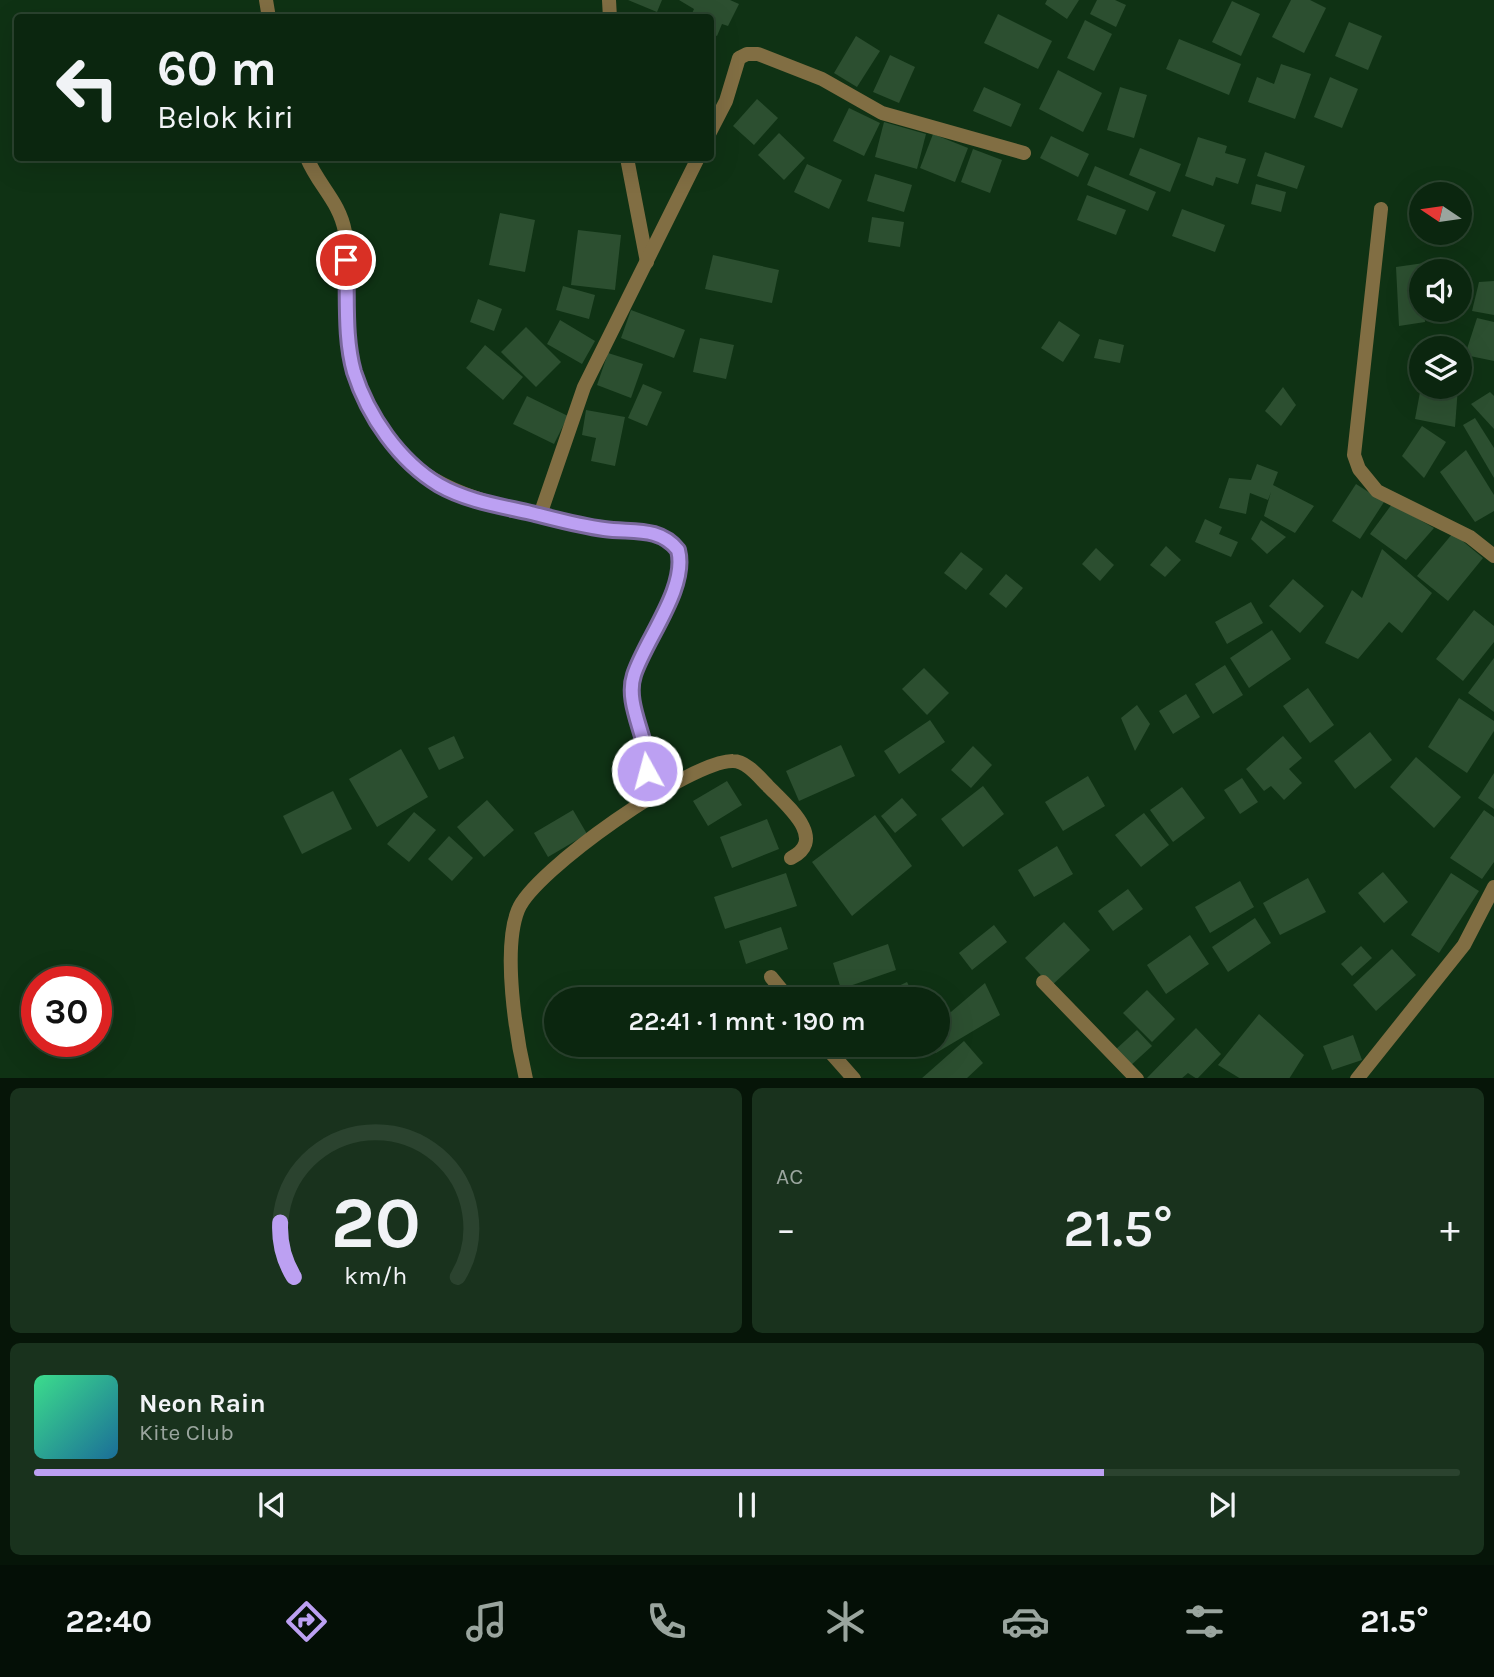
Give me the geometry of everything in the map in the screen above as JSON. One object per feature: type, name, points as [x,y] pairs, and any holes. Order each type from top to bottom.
[{"type":"street","points":[[714,124],[726,101],[739,58],[747,54],[758,54],[822,79],[882,113],[1024,153]]},
{"type":"street","points":[[308,161],[313,173],[335,201],[340,214],[345,233],[347,334],[354,372],[371,412],[388,439],[438,484],[471,498],[603,529],[659,533],[678,550],[680,565],[663,615],[633,678],[634,704],[648,757],[646,785],[636,806]]},
{"type":"street","points":[[627,161],[647,262]]},
{"type":"street","points":[[540,515],[584,387],[697,161]]},
{"type":"street","points":[[1381,209],[1354,455],[1359,470],[1377,491],[1470,537],[1494,556]]},
{"type":"street","points":[[526,1078],[517,1043],[511,958],[513,927],[518,908],[531,888],[559,863],[636,806],[712,765],[740,762],[773,791],[804,828],[807,844],[804,852],[791,858]]},
{"type":"street","points":[[1358,1078],[1464,946],[1494,887]]},
{"type":"street","points":[[771,977],[779,987]]},
{"type":"street","points":[[1043,982],[1136,1078]]},
{"type":"street","points":[[834,1057],[852,1078]]},
{"type":"building","points":[[628,0],[662,0],[657,12]]},
{"type":"building","points":[[679,0],[730,0],[739,4],[728,26],[722,24],[717,36],[714,35],[714,14],[692,14],[694,9]]},
{"type":"building","points":[[1047,0],[1079,0],[1067,19],[1045,4]]},
{"type":"building","points":[[1097,0],[1115,0],[1126,5],[1116,27],[1090,14]]},
{"type":"building","points":[[1291,0],[1310,0],[1326,8],[1304,53],[1272,37]]},
{"type":"building","points":[[1232,1],[1260,14],[1241,56],[1212,42]]},
{"type":"building","points":[[998,14],[1052,41],[1038,69],[984,43]]},
{"type":"building","points":[[1085,20],[1112,34],[1094,71],[1067,58]]},
{"type":"building","points":[[1349,22],[1382,36],[1368,70],[1335,56]]},
{"type":"building","points":[[856,36],[880,51],[857,87],[834,73]]},
{"type":"building","points":[[1179,39],[1241,64],[1229,95],[1166,69]]},
{"type":"building","points":[[890,55],[915,67],[899,103],[873,92]]},
{"type":"building","points":[[1281,64],[1311,74],[1295,119],[1248,102],[1257,77],[1274,84]]},
{"type":"building","points":[[1058,70],[1102,93],[1083,132],[1039,109]]},
{"type":"building","points":[[1330,77],[1358,89],[1342,128],[1314,117]]},
{"type":"building","points":[[984,87],[1021,104],[1011,127],[973,111]]},
{"type":"building","points":[[1120,87],[1147,95],[1134,138],[1107,130]]},
{"type":"building","points":[[757,99],[778,118],[754,145],[733,126]]},
{"type":"building","points":[[849,108],[880,123],[864,156],[833,141]]},
{"type":"building","points":[[884,122],[926,134],[917,169],[875,157]]},
{"type":"building","points":[[779,133],[805,158],[784,180],[758,155]]},
{"type":"building","points":[[933,134],[968,148],[955,182],[920,168]]},
{"type":"building","points":[[1051,136],[1089,154],[1078,177],[1040,158]]},
{"type":"building","points":[[1198,137],[1227,146],[1225,153],[1246,159],[1238,184],[1216,177],[1213,186],[1185,176]]},
{"type":"building","points":[[1140,148],[1181,164],[1170,192],[1129,175]]},
{"type":"building","points":[[973,149],[1002,160],[990,193],[961,182]]},
{"type":"building","points":[[1265,152],[1305,166],[1297,189],[1257,176]]},
{"type":"building","points":[[807,164],[842,180],[829,209],[794,192]]},
{"type":"building","points":[[1095,166],[1156,192],[1148,211],[1087,185]]},
{"type":"building","points":[[875,174],[912,185],[904,212],[867,201]]},
{"type":"building","points":[[1256,184],[1286,192],[1281,212],[1251,204]]},
{"type":"building","points":[[1087,195],[1126,210],[1116,235],[1077,220]]},
{"type":"building","points":[[1182,209],[1225,225],[1215,252],[1172,236]]},
{"type":"building","points":[[500,213],[535,220],[525,272],[489,265]]},
{"type":"building","points":[[872,217],[904,222],[900,247],[868,242]]},
{"type":"building","points":[[578,230],[621,235],[615,290],[571,285]]},
{"type":"building","points":[[713,255],[779,270],[772,303],[705,289]]},
{"type":"building","points":[[1409,265],[1409,322],[1425,322],[1399,326],[1396,267]]},
{"type":"building","points":[[1494,281],[1494,315],[1472,311],[1479,282]]},
{"type":"building","points":[[563,286],[595,295],[589,319],[556,310]]},
{"type":"building","points":[[478,299],[502,309],[494,331],[470,322]]},
{"type":"building","points":[[631,310],[685,330],[674,358],[621,338]]},
{"type":"building","points":[[1477,318],[1494,322],[1494,361],[1472,356],[1471,336]]},
{"type":"building","points":[[560,320],[595,341],[582,364],[547,344]]},
{"type":"building","points":[[1059,321],[1080,335],[1063,362],[1041,348]]},
{"type":"building","points":[[526,327],[561,362],[536,387],[501,352]]},
{"type":"building","points":[[700,338],[734,345],[726,379],[693,372]]},
{"type":"building","points":[[1099,339],[1124,345],[1120,363],[1094,358]]},
{"type":"building","points":[[485,345],[523,377],[503,400],[466,368]]},
{"type":"building","points":[[608,353],[643,364],[631,398],[597,385]]},
{"type":"building","points":[[643,384],[662,392],[647,426],[628,418]]},
{"type":"building","points":[[1283,387],[1296,405],[1281,426],[1265,411]]},
{"type":"building","points":[[1490,392],[1494,396],[1494,429],[1471,404]]},
{"type":"building","points":[[527,396],[568,416],[554,444],[513,424]]},
{"type":"building","points":[[1419,399],[1457,399],[1455,427],[1415,419]]},
{"type":"building","points":[[586,410],[625,417],[615,466],[591,461],[596,438],[582,435]]},
{"type":"building","points":[[1475,418],[1494,448],[1494,478],[1463,425]]},
{"type":"building","points":[[1422,426],[1446,442],[1424,478],[1402,456]]},
{"type":"building","points":[[1466,450],[1494,495],[1494,511],[1475,522],[1440,472]]},
{"type":"building","points":[[1257,464],[1278,472],[1273,485],[1314,506],[1295,533],[1264,516],[1271,492],[1268,500],[1250,493],[1246,514],[1219,508],[1229,478],[1251,480]]},
{"type":"building","points":[[1356,484],[1384,502],[1360,539],[1332,521]]},
{"type":"building","points":[[1392,504],[1434,528],[1406,560],[1370,534]]},
{"type":"building","points":[[1205,519],[1222,527],[1219,534],[1238,542],[1231,557],[1195,542]]},
{"type":"building","points":[[1261,520],[1286,537],[1267,554],[1251,539]]},
{"type":"building","points":[[1453,533],[1483,558],[1448,601],[1417,576]]},
{"type":"building","points":[[1166,546],[1181,560],[1165,577],[1150,565]]},
{"type":"building","points":[[1096,548],[1114,565],[1100,581],[1082,564]]},
{"type":"building","points":[[1382,549],[1432,593],[1402,633],[1389,622],[1358,659],[1325,643],[1352,590],[1362,598]]},
{"type":"building","points":[[961,552],[983,569],[966,590],[944,573]]},
{"type":"building","points":[[1006,574],[1023,588],[1006,608],[989,594]]},
{"type":"building","points":[[1293,579],[1324,606],[1300,633],[1269,606]]},
{"type":"building","points":[[1251,602],[1263,623],[1227,644],[1215,622]]},
{"type":"building","points":[[1474,610],[1494,626],[1494,642],[1463,681],[1436,659]]},
{"type":"building","points":[[1272,630],[1291,659],[1249,688],[1230,658]]},
{"type":"building","points":[[1494,658],[1494,712],[1468,693]]},
{"type":"building","points":[[1225,665],[1243,695],[1213,714],[1195,684]]},
{"type":"building","points":[[924,668],[949,693],[927,715],[902,689]]},
{"type":"building","points":[[1308,688],[1334,725],[1310,743],[1283,706]]},
{"type":"building","points":[[1186,694],[1200,717],[1173,734],[1159,711]]},
{"type":"building","points":[[1459,698],[1494,721],[1494,731],[1467,773],[1428,747]]},
{"type":"building","points":[[1137,705],[1150,724],[1135,751],[1121,718]]},
{"type":"building","points":[[930,720],[945,742],[899,774],[884,751]]},
{"type":"building","points":[[1370,732],[1392,760],[1355,789],[1334,761]]},
{"type":"building","points":[[454,736],[464,758],[439,770],[428,748]]},
{"type":"building","points":[[1283,736],[1302,758],[1289,769],[1302,783],[1284,800],[1271,786],[1264,791],[1246,769]]},
{"type":"building","points":[[841,745],[855,776],[799,801],[786,771]]},
{"type":"building","points":[[973,746],[992,765],[971,788],[951,770]]},
{"type":"building","points":[[401,749],[428,797],[377,827],[349,779]]},
{"type":"building","points":[[1416,757],[1461,797],[1434,828],[1390,787]]},
{"type":"building","points":[[1494,773],[1494,809],[1478,798]]},
{"type":"building","points":[[1088,776],[1105,806],[1063,831],[1045,802]]},
{"type":"building","points":[[1242,778],[1258,802],[1240,814],[1224,790]]},
{"type":"building","points":[[727,781],[742,805],[708,826],[693,801]]},
{"type":"building","points":[[983,786],[1004,814],[963,847],[941,819]]},
{"type":"building","points":[[1182,787],[1205,818],[1173,842],[1150,810]]},
{"type":"building","points":[[333,791],[352,829],[302,854],[283,816]]},
{"type":"building","points":[[902,798],[917,815],[895,833],[881,816]]},
{"type":"building","points":[[487,800],[514,830],[484,857],[457,827]]},
{"type":"building","points":[[573,810],[587,834],[548,857],[534,833]]},
{"type":"building","points":[[1484,810],[1494,817],[1494,862],[1482,879],[1450,858]]},
{"type":"building","points":[[414,812],[436,830],[409,862],[387,844]]},
{"type":"building","points":[[1144,813],[1169,845],[1141,867],[1115,835]]},
{"type":"building","points":[[875,815],[912,866],[852,916],[812,862]]},
{"type":"building","points":[[767,819],[779,849],[732,868],[720,837]]},
{"type":"building","points":[[449,836],[473,858],[452,881],[428,859]]},
{"type":"building","points":[[1057,846],[1073,874],[1034,897],[1018,870]]},
{"type":"building","points":[[1383,872],[1408,902],[1384,923],[1358,893]]},
{"type":"building","points":[[786,873],[797,906],[725,929],[714,897]]},
{"type":"building","points":[[1451,873],[1479,891],[1439,953],[1411,935]]},
{"type":"building","points":[[1308,878],[1326,912],[1280,935],[1263,903]]},
{"type":"building","points":[[1240,881],[1254,907],[1210,933],[1195,907]]},
{"type":"building","points":[[1128,889],[1143,909],[1113,931],[1098,911]]},
{"type":"building","points":[[1255,918],[1271,943],[1228,972],[1212,947]]},
{"type":"building","points":[[1064,922],[1090,950],[1051,986],[1025,958]]},
{"type":"building","points":[[994,925],[1007,942],[972,970],[959,953]]},
{"type":"building","points":[[781,927],[788,949],[746,964],[739,941]]},
{"type":"building","points":[[1190,935],[1209,964],[1166,994],[1147,965]]},
{"type":"building","points":[[888,944],[896,970],[840,987],[833,963]]},
{"type":"building","points":[[1361,946],[1372,958],[1352,976],[1341,964]]},
{"type":"building","points":[[1392,949],[1416,975],[1376,1011],[1353,985]]},
{"type":"building","points":[[907,982],[909,987],[896,987]]},
{"type":"building","points":[[985,983],[1000,1015],[950,1045],[950,1013]]},
{"type":"building","points":[[1147,990],[1175,1019],[1152,1042],[1123,1013]]},
{"type":"building","points":[[1259,1014],[1304,1055],[1290,1078],[1239,1078],[1218,1065]]},
{"type":"building","points":[[1196,1028],[1221,1054],[1198,1078],[1188,1073],[1182,1078],[1147,1078]]},
{"type":"building","points":[[1137,1030],[1152,1046],[1129,1067],[1114,1051]]},
{"type":"building","points":[[1353,1035],[1362,1060],[1332,1070],[1323,1046]]},
{"type":"building","points":[[964,1041],[983,1063],[967,1078],[922,1078],[946,1057],[950,1057],[950,1053]]},
{"type":"route","points":[[346,260],[347,334],[354,372],[371,412],[388,439],[410,460],[438,484],[471,498],[603,529],[659,533],[678,550],[680,565],[663,615],[633,678],[634,704],[648,757],[647,771]]}]
